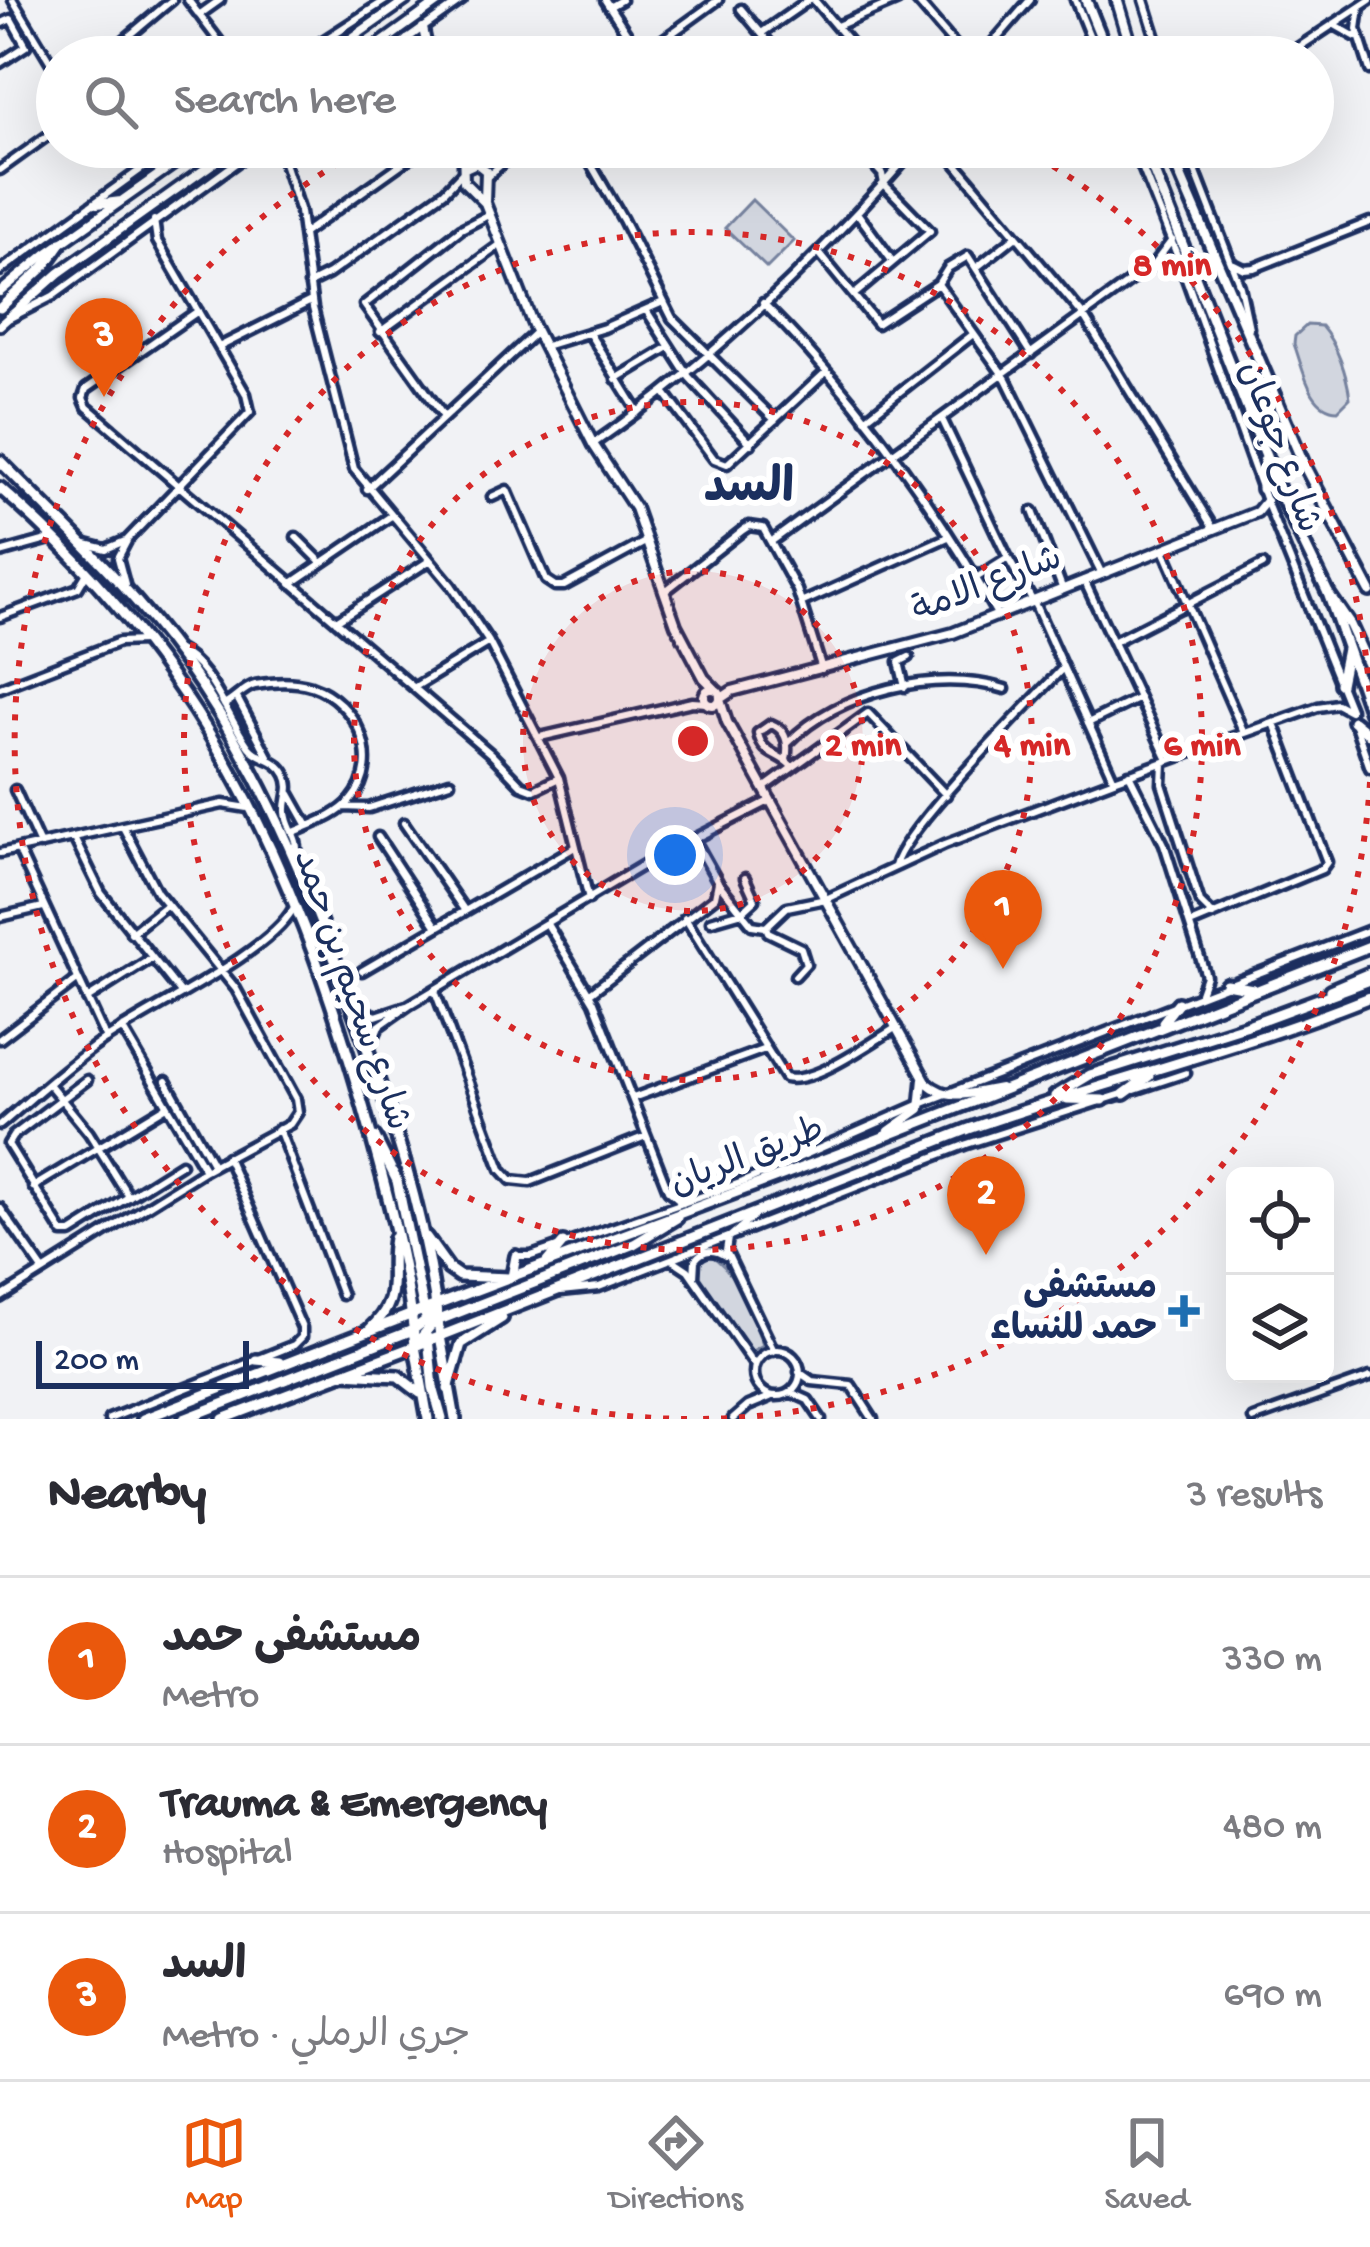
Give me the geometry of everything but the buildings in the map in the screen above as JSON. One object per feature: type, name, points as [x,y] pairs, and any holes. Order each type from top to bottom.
[{"type":"main road","points":[[1117,0],[1128,36]]},
{"type":"main road","points":[[1082,2],[1099,36]]},
{"type":"main road","name":"شارع جوعان","points":[[1151,168],[1261,444],[1328,593],[1370,712]]},
{"type":"main road","name":"شارع جوعان","points":[[1177,168],[1305,467],[1370,591]]},
{"type":"main road","points":[[0,308],[44,267],[61,243]]},
{"type":"main road","points":[[1261,444],[1262,489]]},
{"type":"main road","name":"شارع سحيم بن حمد","points":[[0,461],[127,588],[231,724],[296,858],[369,1052],[409,1167],[436,1305]]},
{"type":"main road","points":[[0,472],[24,486]]},
{"type":"main road","name":"شارع سحيم بن حمد","points":[[0,488],[88,569],[151,644],[205,723],[253,810],[295,899],[370,1133],[410,1315],[426,1325]]},
{"type":"main road","points":[[1328,593],[1350,625],[1370,669]]},
{"type":"main road","points":[[1340,684],[1347,649]]},
{"type":"main road","points":[[1352,716],[1370,735]]},
{"type":"main road","name":"طريق الريان","points":[[436,1305],[684,1207],[1008,1089],[1370,944]]},
{"type":"main road","points":[[1050,1100],[1090,1076],[1288,1012],[1370,976]]},
{"type":"main road","points":[[1223,985],[1258,990]]},
{"type":"main road","name":"طريق الريان","points":[[227,1418],[415,1346],[426,1325],[440,1336],[778,1201],[1050,1100],[1246,1045],[1370,1000]]},
{"type":"main road","points":[[1161,1026],[1178,1003]]},
{"type":"main road","points":[[1124,1094],[1163,1069]]},
{"type":"main road","points":[[1050,1100],[1103,1100]]},
{"type":"main road","points":[[370,1133],[394,1171],[442,1419]]},
{"type":"main road","points":[[184,1419],[634,1244],[684,1207]]},
{"type":"main road","points":[[368,1331],[384,1313],[395,1285],[395,1232]]},
{"type":"main road","points":[[426,1238],[455,1274],[470,1279],[510,1277],[516,1256]]},
{"type":"main road","points":[[546,1264],[562,1243]]},
{"type":"main road","points":[[426,1325],[436,1305]]},
{"type":"main road","points":[[448,1390],[461,1344],[510,1310]]},
{"type":"main road","points":[[143,1419],[410,1315]]},
{"type":"main road","points":[[426,1325],[440,1336],[454,1419]]},
{"type":"main road","points":[[415,1346],[428,1419]]},
{"type":"main road","points":[[256,1360],[284,1363]]},
{"type":"main road","points":[[343,1373],[398,1376],[411,1382],[422,1398]]},
{"type":"street","points":[[13,0],[36,38]]},
{"type":"street","points":[[129,36],[172,0]]},
{"type":"street","points":[[188,0],[215,36]]},
{"type":"street","points":[[200,15],[220,0]]},
{"type":"street","points":[[330,36],[386,0]]},
{"type":"street","points":[[355,36],[406,0]]},
{"type":"street","points":[[391,36],[441,0]]},
{"type":"street","points":[[412,36],[462,0]]},
{"type":"street","points":[[621,0],[607,3],[628,36]]},
{"type":"street","points":[[668,36],[718,0]]},
{"type":"street","points":[[741,9],[761,34],[812,0],[845,36]]},
{"type":"street","points":[[837,26],[898,0]]},
{"type":"street","points":[[916,0],[947,36]]},
{"type":"street","points":[[1000,36],[1030,0]]},
{"type":"street","points":[[1144,0],[1155,36]]},
{"type":"street","points":[[1315,36],[1370,0]]},
{"type":"street","points":[[1082,2],[1092,36]]},
{"type":"street","points":[[1360,7],[1356,26],[1370,70]]},
{"type":"street","points":[[0,24],[10,20],[26,46],[0,63]]},
{"type":"street","points":[[1333,24],[1352,32],[1361,45]]},
{"type":"street","points":[[423,28],[425,36]]},
{"type":"street","points":[[0,170],[36,144]]},
{"type":"street","points":[[0,271],[144,168]]},
{"type":"street","points":[[0,292],[168,168]]},
{"type":"street","points":[[2,323],[58,273],[207,168]]},
{"type":"street","points":[[2,323],[53,296],[229,168]]},
{"type":"street","points":[[284,168],[304,233],[312,304],[354,469],[430,560],[489,642],[559,778],[589,899]]},
{"type":"street","points":[[304,233],[395,168]]},
{"type":"street","points":[[309,284],[445,192],[467,168]]},
{"type":"street","points":[[481,168],[487,179],[485,203]]},
{"type":"street","points":[[471,187],[480,187],[497,168]]},
{"type":"street","points":[[592,168],[682,332],[776,420]]},
{"type":"street","points":[[855,294],[929,232],[884,184],[877,168]]},
{"type":"street","points":[[593,444],[665,393],[819,253],[898,168]]},
{"type":"street","points":[[959,168],[1084,316],[1213,528]]},
{"type":"street","points":[[772,541],[1154,264],[1175,236],[1143,168]]},
{"type":"street","name":"شارع جوعان","points":[[1194,168],[1240,286],[1252,350]]},
{"type":"street","points":[[464,169],[464,182],[490,214],[536,332],[593,444],[635,508],[676,626],[923,1077],[933,1089],[946,1094],[1008,1089]]},
{"type":"street","points":[[97,204],[122,201]]},
{"type":"street","points":[[444,417],[364,310],[367,302],[467,225],[490,214]]},
{"type":"street","points":[[857,214],[893,262]]},
{"type":"street","points":[[127,588],[118,559],[128,539],[250,412],[246,394],[157,241],[154,220]]},
{"type":"street","points":[[1230,261],[1244,269],[1254,268],[1370,223]]},
{"type":"street","points":[[141,231],[157,241]]},
{"type":"street","name":"شارع جوعان","points":[[1175,236],[1266,501],[1370,767]]},
{"type":"street","points":[[976,268],[1015,237]]},
{"type":"street","points":[[380,332],[501,244]]},
{"type":"street","points":[[819,253],[878,324],[938,284],[948,268],[968,256],[1031,354]]},
{"type":"street","points":[[1154,264],[1170,262],[1184,270]]},
{"type":"street","points":[[1240,286],[1254,268]]},
{"type":"street","points":[[307,272],[328,274]]},
{"type":"street","points":[[938,284],[1003,374],[1101,572]]},
{"type":"street","points":[[545,346],[663,302]]},
{"type":"street","points":[[763,303],[865,419],[998,616]]},
{"type":"street","points":[[219,347],[293,308],[312,304]]},
{"type":"street","points":[[646,310],[686,373],[751,444]]},
{"type":"street","points":[[198,311],[91,385],[83,398],[92,411],[415,687],[526,789],[538,789],[559,778]]},
{"type":"street","points":[[367,489],[536,332]]},
{"type":"street","points":[[590,333],[638,412]]},
{"type":"street","points":[[865,419],[972,334]]},
{"type":"street","points":[[616,379],[669,347]]},
{"type":"street","points":[[665,393],[717,461],[730,463],[826,371]]},
{"type":"street","points":[[943,419],[1114,780]]},
{"type":"street","points":[[492,497],[507,490],[546,580],[555,586],[565,586],[647,541]]},
{"type":"street","points":[[1266,501],[1257,512],[1272,516]]},
{"type":"street","points":[[1033,512],[1063,590]]},
{"type":"street","name":"شارع الامة","points":[[712,696],[934,639],[1257,512]]},
{"type":"street","points":[[291,584],[391,516]]},
{"type":"street","points":[[664,592],[749,526],[763,528],[802,602],[822,669]]},
{"type":"street","points":[[296,537],[322,562]]},
{"type":"street","points":[[802,602],[948,537]]},
{"type":"street","points":[[0,553],[57,538]]},
{"type":"street","points":[[84,543],[110,548],[128,539]]},
{"type":"street","points":[[1163,547],[1244,733]]},
{"type":"street","points":[[976,578],[1008,558]]},
{"type":"street","points":[[336,622],[430,560]]},
{"type":"street","points":[[1112,642],[1263,566]]},
{"type":"street","points":[[0,617],[78,588],[88,569]]},
{"type":"street","points":[[1084,580],[1166,761],[1162,784],[1200,902],[1213,915]]},
{"type":"street","points":[[118,603],[125,627],[119,642]]},
{"type":"street","points":[[0,688],[119,642],[134,639],[151,644]]},
{"type":"street","points":[[415,687],[489,642]]},
{"type":"street","name":"شارع سحيم بن حمد","points":[[174,647],[193,660],[252,752],[269,758],[285,773],[290,794],[286,814],[298,844],[296,858]]},
{"type":"street","points":[[904,687],[899,662],[909,657]]},
{"type":"street","points":[[895,866],[897,856],[946,795],[1061,670]]},
{"type":"street","points":[[788,743],[823,716],[868,696],[904,687],[977,681],[1005,689]]},
{"type":"street","points":[[224,705],[254,694],[261,686],[284,682],[310,686],[333,698],[351,716],[363,738],[366,760],[358,790],[344,807],[294,832]]},
{"type":"street","points":[[1318,707],[1334,697],[1340,684]]},
{"type":"street","points":[[540,737],[712,696]]},
{"type":"street","points":[[240,697],[269,758]]},
{"type":"street","points":[[1087,724],[1139,698]]},
{"type":"street","points":[[766,927],[787,907],[826,898],[895,866],[1274,722],[1337,704],[1352,716]]},
{"type":"street","points":[[764,788],[789,764],[868,713],[946,795]]},
{"type":"street","points":[[1190,924],[1327,862],[1274,722]]},
{"type":"street","points":[[776,725],[788,743],[789,764],[771,756],[758,733],[763,727],[776,725]]},
{"type":"street","points":[[1129,775],[1164,844],[1206,976],[1200,993]]},
{"type":"street","points":[[223,804],[234,795],[238,782]]},
{"type":"street","points":[[344,807],[369,808],[450,782]]},
{"type":"street","points":[[14,790],[40,844]]},
{"type":"street","points":[[290,794],[308,826]]},
{"type":"street","points":[[369,1052],[377,1028],[409,1005],[645,864],[771,800]]},
{"type":"street","points":[[0,853],[223,804],[253,810]]},
{"type":"street","points":[[404,823],[465,911]]},
{"type":"street","points":[[0,1298],[295,1119],[298,1103],[221,969],[166,905],[123,827]]},
{"type":"street","points":[[378,837],[437,927]]},
{"type":"street","points":[[74,838],[96,886],[181,993]]},
{"type":"street","points":[[694,839],[718,882],[752,925],[766,927],[800,948],[806,964],[795,976]]},
{"type":"street","points":[[362,971],[575,847]]},
{"type":"street","points":[[18,849],[106,1039]]},
{"type":"street","points":[[711,921],[742,912],[755,901],[745,878]]},
{"type":"street","points":[[590,994],[715,897],[718,882]]},
{"type":"street","points":[[0,1125],[106,1039],[221,969],[283,922],[295,899]]},
{"type":"street","points":[[131,933],[166,905]]},
{"type":"street","points":[[0,917],[43,907]]},
{"type":"street","points":[[685,919],[781,1075],[794,1080],[829,1066],[898,1027]]},
{"type":"street","points":[[547,924],[590,994],[668,1190],[684,1207]]},
{"type":"street","name":"طريق الريان","points":[[516,1256],[532,1256],[662,1210],[684,1207],[923,1103],[1370,930]]},
{"type":"street","points":[[87,999],[152,958]]},
{"type":"street","points":[[1206,976],[1223,985]]},
{"type":"street","points":[[0,1039],[77,980]]},
{"type":"street","points":[[435,990],[501,1169],[511,1180],[530,1182],[646,1136]]},
{"type":"street","points":[[351,1004],[376,1016],[409,1005]]},
{"type":"street","points":[[122,1028],[209,1167]]},
{"type":"street","points":[[632,1098],[765,1049]]},
{"type":"street","name":"طريق الريان","points":[[561,1291],[590,1290],[946,1151],[1186,1073]]},
{"type":"street","points":[[878,1139],[914,1116],[923,1103],[923,1077]]},
{"type":"street","points":[[87,1080],[9,1141],[9,1150],[62,1232],[67,1234],[181,1164]]},
{"type":"street","points":[[166,1081],[209,1167]]},
{"type":"street","points":[[49,1084],[99,1147],[129,1197]]},
{"type":"street","points":[[33,1187],[167,1106]]},
{"type":"street","points":[[279,1129],[342,1294]]},
{"type":"street","points":[[109,1419],[294,1345],[303,1335],[227,1157]]},
{"type":"street","points":[[662,1210],[668,1190]]},
{"type":"street","points":[[774,1351],[728,1258],[728,1238],[778,1201]]},
{"type":"street","points":[[0,1208],[43,1270]]},
{"type":"street","points":[[694,1278],[694,1264],[702,1253],[714,1251],[728,1258]]},
{"type":"street","points":[[670,1260],[694,1278],[755,1366],[757,1385],[748,1406]]},
{"type":"street","points":[[755,1366],[774,1351],[792,1356],[800,1372],[812,1381],[851,1385],[873,1419]]},
{"type":"street","points":[[790,1392],[800,1372]]},
{"type":"street","points":[[1253,1419],[1370,1377]]},
{"type":"street","points":[[757,1385],[773,1396]]},
{"type":"street","points":[[734,1419],[748,1406],[790,1392],[808,1400],[821,1419]]},
{"type":"shaded area","points":[[752,200],[794,241],[767,268],[725,228]]},
{"type":"shaded area","points":[[1307,325],[1321,326],[1340,360],[1350,398],[1338,410],[1320,403],[1304,375],[1294,344],[1295,336]]},
{"type":"shaded area","points":[[710,1255],[736,1283],[748,1308],[763,1345],[752,1351],[716,1309],[702,1284],[698,1261]]},
{"type":"place","name":"السد","points":[[104,397]]},
{"type":"place","name":"مستشفى حمد","points":[[1003,969]]},
{"type":"place","name":"Trauma & Emergency","points":[[986,1255]]},
{"type":"place","name":"مستشفى حمد للنساء","points":[[1184,1311]]},
{"type":"district","name":"السد","points":[[749,491]]}]
